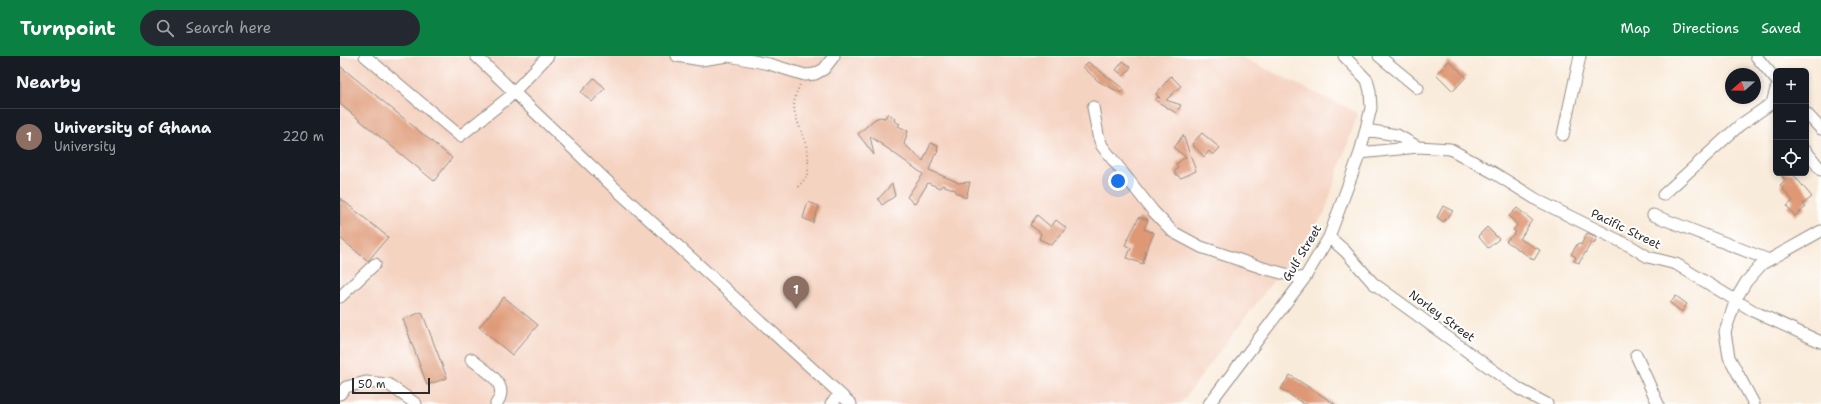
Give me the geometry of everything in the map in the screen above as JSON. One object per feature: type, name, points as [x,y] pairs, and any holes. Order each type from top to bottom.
[{"type":"street","points":[[365,56],[460,136],[513,93],[548,56]]},
{"type":"street","points":[[476,56],[606,181],[851,404]]},
{"type":"street","points":[[677,56],[701,60],[728,56],[769,64],[805,75],[815,74],[824,69],[834,56]]},
{"type":"street","name":"Gulf Street","points":[[1209,404],[1304,279],[1329,237],[1360,153],[1371,108],[1370,91],[1366,80],[1344,56]]},
{"type":"street","points":[[1379,56],[1418,88]]},
{"type":"street","points":[[1563,135],[1580,56]]},
{"type":"street","points":[[1756,56],[1773,76]]},
{"type":"street","points":[[1662,195],[1740,125],[1772,110],[1773,100]]},
{"type":"street","points":[[1093,107],[1098,135],[1102,146],[1153,211],[1173,232],[1201,247],[1263,268],[1304,279]]},
{"type":"street","points":[[1809,116],[1821,130]]},
{"type":"street","name":"Pacific Street","points":[[1366,130],[1397,135],[1418,147]]},
{"type":"street","name":"Pacific Street","points":[[1360,153],[1418,147],[1450,149],[1494,173],[1539,201],[1632,247],[1648,257],[1676,264],[1736,299],[1755,312],[1821,342]]},
{"type":"street","points":[[1809,155],[1821,170]]},
{"type":"street","points":[[1653,215],[1769,260]]},
{"type":"street","points":[[1754,404],[1729,358],[1725,332],[1736,299],[1746,282],[1762,264],[1821,231]]},
{"type":"street","name":"Norley Street","points":[[1329,237],[1345,251],[1373,283],[1519,389],[1547,404]]},
{"type":"street","points":[[340,296],[375,264]]},
{"type":"street","points":[[1636,355],[1658,404]]},
{"type":"street","points":[[471,359],[496,379],[501,386],[502,394],[496,404]]},
{"type":"street","points":[[340,394],[346,387],[366,382],[388,384],[416,404]]},
{"type":"street","points":[[831,404],[840,394]]},
{"type":"path","points":[[798,187],[808,175],[808,151],[795,117],[793,102],[805,75]]},
{"type":"shaded area","points":[[340,56],[1239,56],[1358,113],[1324,214],[1180,404],[340,404]]},
{"type":"building","points":[[1123,61],[1131,67],[1124,76],[1116,70]]},
{"type":"building","points":[[1449,61],[1466,77],[1453,91],[1436,74]]},
{"type":"building","points":[[1088,62],[1124,89],[1121,93],[1098,81],[1083,67]]},
{"type":"building","points":[[340,66],[452,158],[434,181],[340,104]]},
{"type":"building","points":[[1171,76],[1181,86],[1166,100],[1181,105],[1176,113],[1155,100],[1157,97],[1160,98],[1156,94]]},
{"type":"building","points":[[594,78],[605,88],[592,102],[581,92]]},
{"type":"building","points":[[888,113],[895,119],[894,121],[900,124],[898,126],[908,131],[904,144],[923,161],[931,143],[938,146],[937,155],[935,154],[929,170],[957,183],[970,182],[966,198],[955,192],[956,190],[942,185],[940,188],[928,183],[915,204],[907,197],[923,174],[870,136],[874,155],[858,134],[875,119],[880,117],[885,118]]},
{"type":"building","points":[[1202,133],[1220,148],[1213,155],[1209,151],[1204,157],[1192,144]]},
{"type":"building","points":[[1183,135],[1196,171],[1181,178],[1174,173],[1178,167],[1176,164],[1186,157],[1174,148]]},
{"type":"building","points":[[1782,176],[1794,176],[1812,197],[1803,204],[1806,207],[1795,216],[1787,206],[1793,201],[1780,185],[1785,180]]},
{"type":"building","points":[[892,184],[895,196],[882,205],[878,199]]},
{"type":"building","points":[[340,198],[388,237],[368,261],[340,238]]},
{"type":"building","points":[[808,202],[819,206],[813,223],[803,218]]},
{"type":"building","points":[[1443,206],[1453,211],[1443,222],[1437,217]]},
{"type":"building","points":[[1517,208],[1532,220],[1520,239],[1540,250],[1534,260],[1506,241],[1516,232],[1513,230],[1517,225],[1509,216]]},
{"type":"building","points":[[1037,215],[1051,227],[1056,220],[1066,228],[1052,245],[1039,239],[1041,233],[1030,225]]},
{"type":"building","points":[[1139,217],[1148,220],[1144,229],[1154,233],[1146,250],[1143,264],[1127,258],[1131,248],[1125,245]]},
{"type":"building","points":[[1487,227],[1499,239],[1488,248],[1478,236]]},
{"type":"building","points":[[1587,233],[1597,237],[1594,244],[1592,242],[1579,263],[1574,261],[1576,257],[1571,254],[1578,243],[1581,245]]},
{"type":"building","points":[[1676,296],[1687,304],[1682,312],[1670,303]]},
{"type":"building","points":[[504,297],[538,325],[512,355],[479,327]]},
{"type":"building","points":[[422,312],[447,378],[427,385],[403,319]]},
{"type":"building","points":[[1290,375],[1335,404],[1304,404],[1281,389]]},
{"type":"place","name":"University of Ghana","points":[[796,309]]}]
